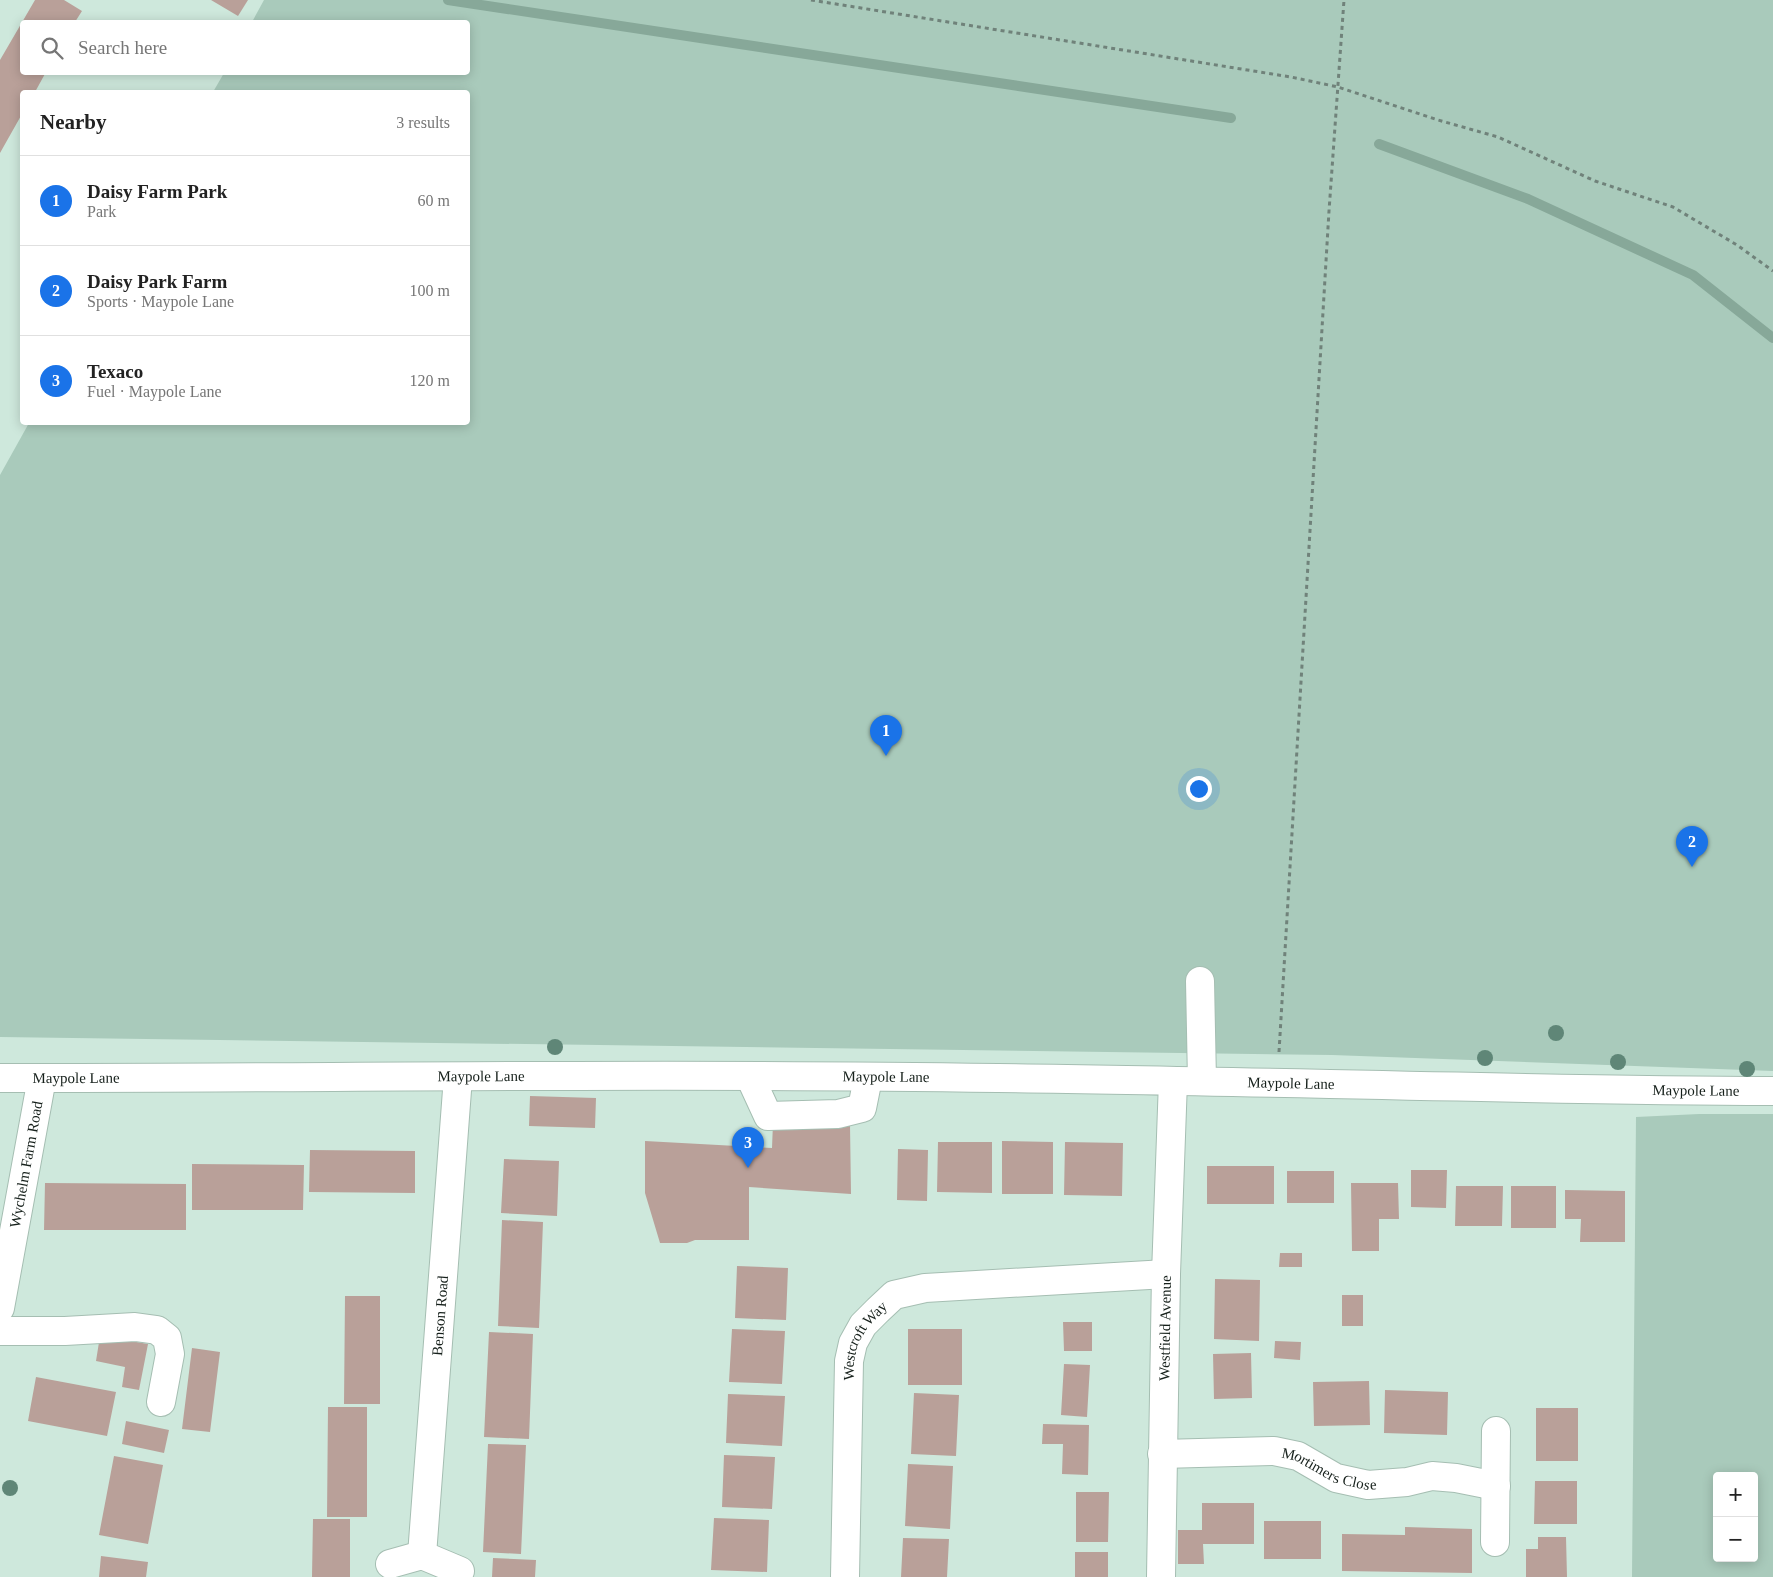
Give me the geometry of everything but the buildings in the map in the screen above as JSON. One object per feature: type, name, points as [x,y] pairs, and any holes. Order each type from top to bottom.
[{"type":"street","points":[[1200,981],[1202,1081]]},
{"type":"street","name":"Maypole Lane","points":[[0,1078],[458,1076],[994,1078],[1277,1082],[1648,1091],[1773,1091]]},
{"type":"street","name":"Benson Road","points":[[422,1555],[458,1076]]},
{"type":"street","points":[[750,1077],[768,1116],[838,1114],[862,1108],[868,1078]]},
{"type":"street","name":"Wychelm Farm Road","points":[[0,1308],[42,1078]]},
{"type":"street","name":"Westfield Avenue","points":[[1161,1577],[1166,1274],[1173,1081]]},
{"type":"street","name":"Westcroft Way","points":[[845,1577],[848,1361],[853,1343],[863,1325],[888,1300],[894,1295],[926,1288],[1166,1274]]},
{"type":"street","points":[[0,1331],[65,1331],[112,1327],[136,1327],[156,1330],[167,1338],[170,1354],[161,1402]]},
{"type":"street","points":[[1495,1542],[1496,1431]]},
{"type":"street","name":"Mortimers Close","points":[[1162,1454],[1274,1451],[1298,1456],[1336,1478],[1368,1485],[1407,1482],[1432,1476],[1456,1478],[1496,1486]]},
{"type":"street","points":[[390,1564],[422,1555],[460,1571]]},
{"type":"path","points":[[811,0],[1290,77],[1338,87],[1498,138],[1595,181],[1673,207],[1737,245],[1773,271]]},
{"type":"path","points":[[1277,1082],[1344,0]]},
{"type":"green space","points":[[264,0],[1773,0],[1773,1071],[1332,1055],[0,1037],[0,475],[28,425],[470,425],[470,90],[214,90],[223,75],[470,75],[470,20],[253,20]]},
{"type":"green space","points":[[1699,1114],[1773,1114],[1773,1577],[1632,1577],[1636,1117]]},
{"type":"waterway","points":[[448,0],[1231,118]]},
{"type":"waterway","points":[[1379,144],[1528,199],[1693,275],[1773,338]]},
{"type":"place","name":"Daisy Farm Park","points":[[886,756]]},
{"type":"place","name":"Daisy Park Farm","points":[[1692,867]]},
{"type":"place","name":"Texaco","points":[[748,1168]]}]
